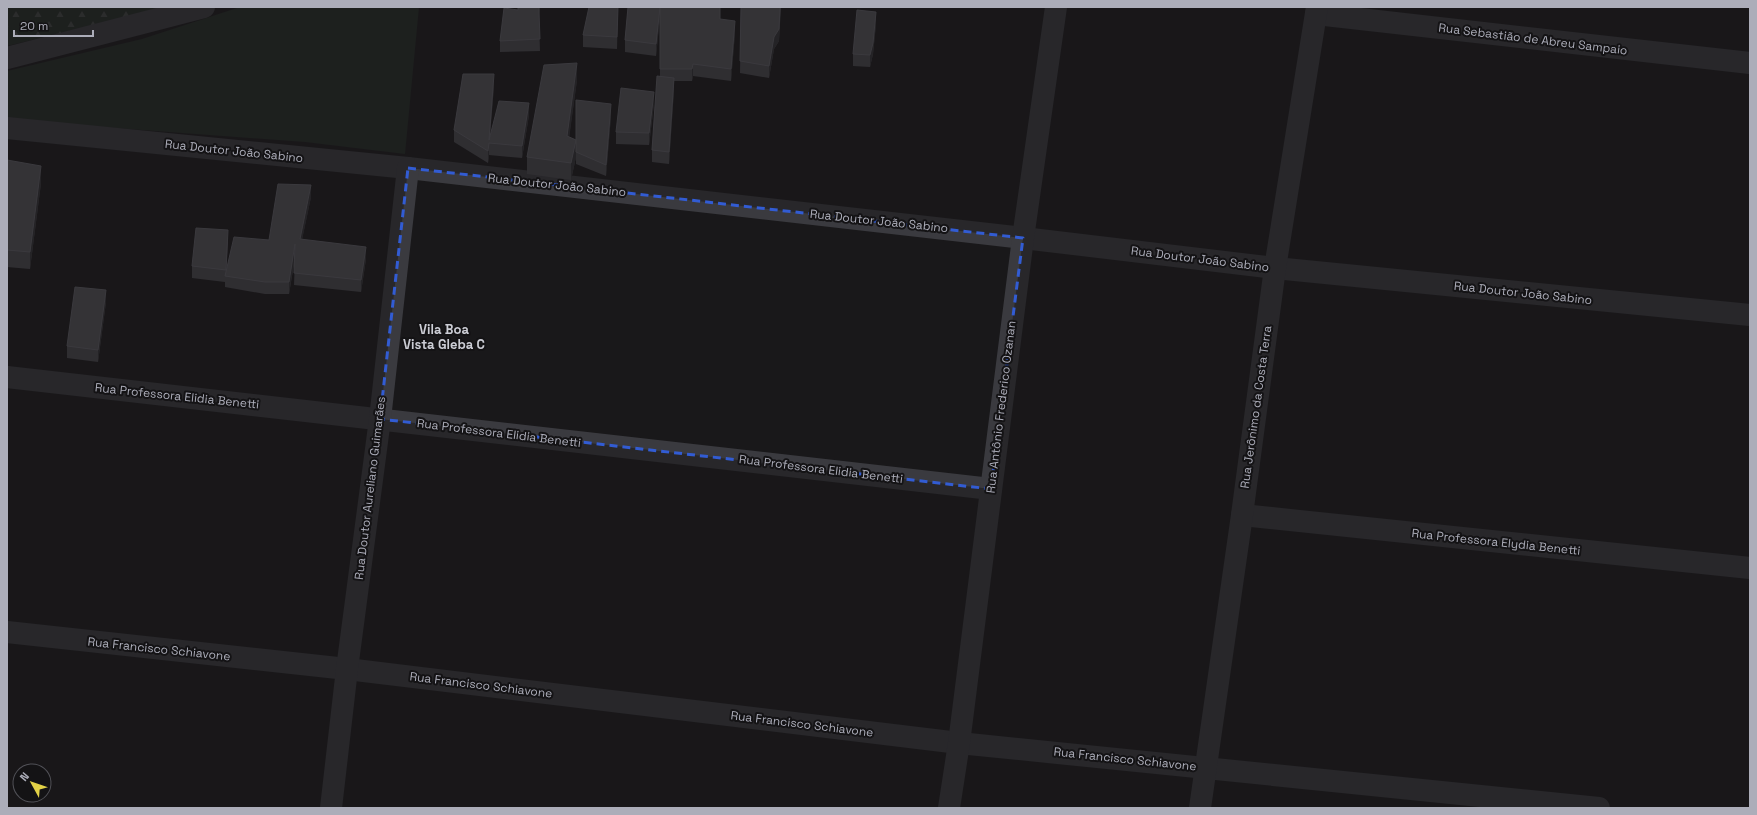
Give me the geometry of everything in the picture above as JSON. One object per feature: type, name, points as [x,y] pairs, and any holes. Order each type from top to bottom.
[{"type":"street","points":[[7,58],[204,7]]},
{"type":"street","name":"Rua Antônio Frederico Ozanan","points":[[949,808],[959,743],[1022,238],[1056,7]]},
{"type":"street","name":"Rua Sebastião de Abreu Sampaio","points":[[1317,10],[1750,63]]},
{"type":"street","name":"Rua Jerônimo da Costa Terra","points":[[1200,808],[1242,515],[1275,268],[1317,10]]},
{"type":"street","name":"Rua Doutor João Sabino","points":[[7,128],[408,168],[1275,268],[1750,315]]},
{"type":"street","name":"Rua Doutor Aureliano Guimarães","points":[[331,808],[347,669],[380,419],[408,168]]},
{"type":"street","name":"Rua Professora Elidia Benetti","points":[[7,377],[991,489]]},
{"type":"street","name":"Rua Professora Elydia Benetti","points":[[1242,515],[1750,568]]},
{"type":"street","name":"Rua Francisco Schiavone","points":[[7,632],[347,669],[959,743],[1599,808]]},
{"type":"highlighted area","points":[[408,168],[1023,238],[991,489],[380,419]]},
{"type":"green space","points":[[7,7],[168,7],[7,46]]},
{"type":"green space","points":[[240,7],[419,7],[405,154],[305,142],[7,120],[7,71],[142,39]]},
{"type":"building","points":[[518,7],[539,7],[540,39],[500,41],[504,8],[518,10]]},
{"type":"building","points":[[589,7],[618,7],[617,37],[583,35]]},
{"type":"building","points":[[628,7],[660,7],[656,44],[625,40]]},
{"type":"building","points":[[660,7],[720,7],[720,19],[735,21],[731,69],[693,64],[692,69],[660,69]]},
{"type":"building","points":[[741,7],[780,7],[779,29],[774,37],[769,66],[740,61]]},
{"type":"building","points":[[857,10],[876,12],[873,43],[870,55],[853,54]]},
{"type":"building","points":[[577,63],[567,136],[576,140],[571,163],[527,157],[544,65]]},
{"type":"building","points":[[463,74],[494,74],[489,140],[499,101],[529,103],[522,146],[489,143],[488,151],[454,130]]},
{"type":"building","points":[[657,76],[674,78],[669,152],[652,150]]},
{"type":"building","points":[[621,88],[654,92],[649,133],[616,132]]},
{"type":"building","points":[[576,100],[611,104],[606,165],[576,152]]},
{"type":"building","points":[[7,160],[41,166],[30,252],[7,250]]},
{"type":"building","points":[[278,184],[311,185],[300,239],[366,247],[361,280],[294,273],[295,244],[289,282],[265,282],[225,276],[234,237],[269,240]]},
{"type":"building","points":[[196,228],[228,230],[226,270],[192,266]]},
{"type":"building","points":[[75,287],[106,290],[98,350],[67,346]]},
{"type":"district","name":"Vila Boa Vista Gleba C","points":[[444,336]]}]
